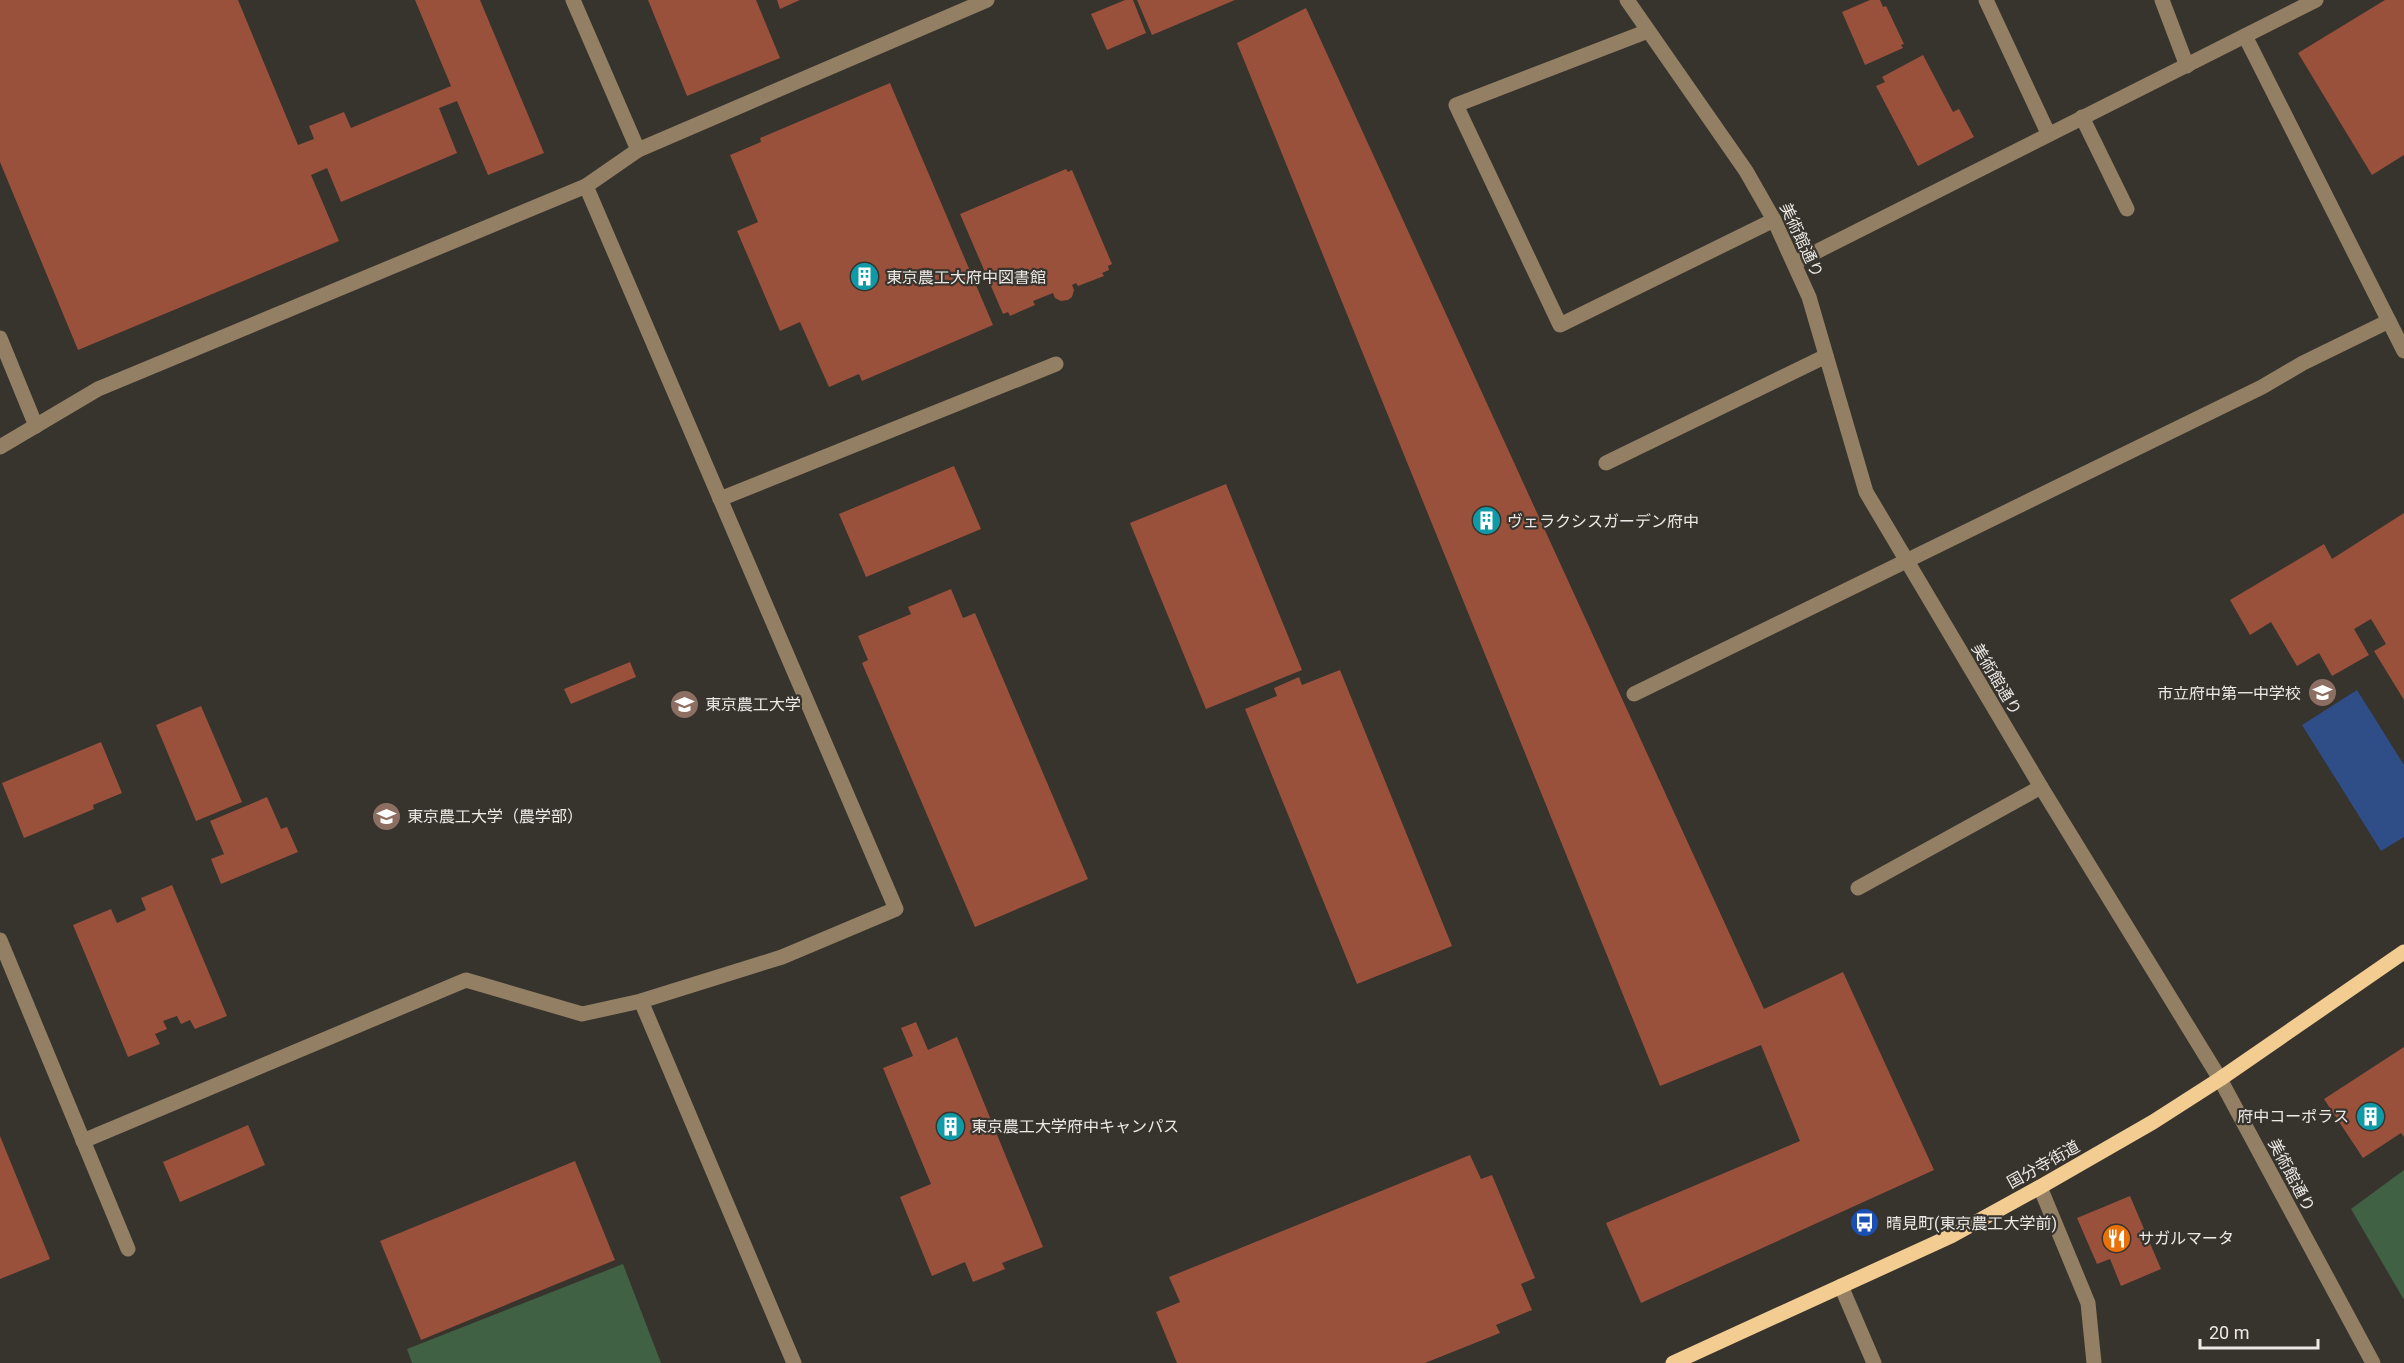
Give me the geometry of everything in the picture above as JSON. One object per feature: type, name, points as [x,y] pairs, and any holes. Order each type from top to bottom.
[{"type":"main road","name":"国分寺街道","points":[[1676,1362],[1951,1236],[2040,1187],[2153,1122],[2220,1079],[2404,952]]},
{"type":"street","points":[[573,0],[638,150]]},
{"type":"street","points":[[0,447],[98,388],[586,186],[638,150],[987,0]]},
{"type":"street","name":"美術館通り","points":[[1627,0],[1746,171],[1774,220],[1809,297],[1866,492],[2041,787],[2220,1079],[2373,1363]]},
{"type":"street","points":[[1986,0],[2048,134]]},
{"type":"street","points":[[2162,0],[2187,66]]},
{"type":"street","points":[[1794,263],[2316,0]]},
{"type":"street","points":[[1648,31],[1456,105],[1560,325],[1774,220]]},
{"type":"street","points":[[2245,36],[2404,351]]},
{"type":"street","points":[[2082,117],[2127,210]]},
{"type":"street","points":[[83,1141],[466,980],[582,1014],[641,1001],[782,957],[896,909],[586,186]]},
{"type":"street","points":[[1634,694],[2262,387],[2303,363],[2389,321]]},
{"type":"street","points":[[0,338],[36,426]]},
{"type":"street","points":[[1606,463],[1826,356]]},
{"type":"street","points":[[720,499],[1056,364]]},
{"type":"street","points":[[1858,888],[2041,787]]},
{"type":"street","points":[[0,940],[128,1249]]},
{"type":"street","points":[[641,1001],[794,1363]]},
{"type":"street","points":[[2040,1187],[2088,1303],[2094,1363]]},
{"type":"street","points":[[1841,1286],[1874,1363]]},
{"type":"green space","points":[[2404,1170],[2404,1300],[2351,1209]]},
{"type":"green space","points":[[623,1264],[661,1363],[412,1363],[407,1349]]},
{"type":"water","points":[[2357,690],[2404,765],[2404,837],[2381,851],[2302,725]]},
{"type":"building","points":[[0,0],[238,0],[298,145],[314,139],[309,126],[344,112],[351,128],[451,86],[415,0],[480,0],[544,153],[488,175],[457,101],[439,108],[457,153],[341,202],[327,168],[311,175],[339,241],[78,350],[0,162]]},
{"type":"building","points":[[648,0],[756,0],[780,58],[687,96]]},
{"type":"building","points":[[777,0],[800,0],[780,9]]},
{"type":"building","points":[[1125,0],[1133,0],[1146,33],[1107,50],[1091,14]]},
{"type":"building","points":[[1137,0],[1235,0],[1152,35]]},
{"type":"building","points":[[1870,0],[1880,0],[1883,7],[1886,6],[1904,44],[1901,45],[1903,48],[1865,65],[1842,12]]},
{"type":"building","points":[[2385,0],[2404,0],[2404,155],[2372,175],[2298,53]]},
{"type":"building","name":"ヴェラクシスガーデン府中","points":[[1306,8],[1764,1009],[1843,972],[1934,1170],[1641,1303],[1606,1223],[1800,1141],[1761,1045],[1660,1086],[1237,43]]},
{"type":"building","points":[[1923,55],[1953,112],[1959,109],[1974,137],[1918,166],[1876,86],[1885,82],[1882,77]]},
{"type":"building","name":"東京農工大府中図書館","points":[[890,83],[993,325],[862,381],[859,374],[829,387],[800,322],[780,331],[737,231],[758,222],[730,155],[761,142],[760,138]]},
{"type":"building","points":[[1066,169],[1068,172],[1072,170],[1112,264],[1108,266],[1109,270],[1102,273],[1104,276],[1078,286],[1076,283],[1072,285],[1074,290],[1072,297],[1068,300],[1061,301],[1055,298],[1053,293],[1033,301],[1035,305],[1010,316],[1008,312],[1003,314],[960,214]]},
{"type":"building","points":[[954,466],[981,529],[866,577],[839,514]]},
{"type":"building","points":[[1226,484],[1302,670],[1206,709],[1130,523]]},
{"type":"building","points":[[2404,513],[2404,700],[2374,651],[2386,644],[2371,619],[2354,629],[2369,655],[2332,676],[2319,653],[2297,666],[2271,622],[2250,635],[2230,600],[2324,544],[2332,559]]},
{"type":"building","points":[[951,589],[963,618],[975,613],[1088,879],[975,927],[862,663],[868,660],[858,636],[911,614],[908,607]]},
{"type":"building","points":[[630,662],[636,677],[571,704],[564,689]]},
{"type":"building","points":[[1340,670],[1452,946],[1357,984],[1245,709],[1277,696],[1274,688],[1299,677],[1302,685]]},
{"type":"building","points":[[201,706],[242,802],[196,821],[156,725]]},
{"type":"building","points":[[101,742],[122,793],[93,805],[94,809],[24,838],[2,783]]},
{"type":"building","points":[[267,797],[281,829],[287,827],[298,852],[221,884],[211,859],[224,854],[210,821]]},
{"type":"building","points":[[172,885],[227,1016],[195,1029],[190,1020],[181,1024],[177,1016],[163,1021],[167,1029],[155,1034],[160,1044],[128,1057],[73,925],[111,909],[117,923],[146,910],[141,898]]},
{"type":"building","name":"東京農工大学府中キャンパス","points":[[916,1022],[928,1050],[957,1037],[1043,1247],[1002,1263],[1005,1269],[973,1282],[965,1262],[932,1276],[900,1197],[931,1184],[883,1068],[913,1056],[901,1028]]},
{"type":"building","name":"府中コーポラス","points":[[2404,1047],[2404,1137],[2401,1133],[2363,1158],[2324,1099]]},
{"type":"building","points":[[248,1125],[265,1165],[180,1202],[163,1162]]},
{"type":"building","points":[[0,1136],[50,1259],[0,1279]]},
{"type":"building","points":[[1470,1155],[1481,1179],[1492,1175],[1535,1278],[1521,1284],[1532,1310],[1496,1325],[1500,1333],[1425,1363],[1177,1363],[1156,1312],[1180,1302],[1169,1277]]},
{"type":"building","points":[[575,1161],[615,1260],[421,1340],[380,1241]]},
{"type":"building","name":"サガルマータ","points":[[2130,1196],[2161,1269],[2121,1286],[2110,1259],[2097,1264],[2077,1218]]},
{"type":"place","name":"東京農工大府中図書館","points":[[865,277]]},
{"type":"place","name":"ヴェラクシスガーデン府中","points":[[1486,521]]},
{"type":"place","name":"市立府中第一中学校","points":[[2322,693]]},
{"type":"place","name":"東京農工大学","points":[[684,704]]},
{"type":"place","name":"東京農工大学（農学部）","points":[[386,816]]},
{"type":"place","name":"府中コーポラス","points":[[2370,1116]]},
{"type":"place","name":"東京農工大学府中キャンパス","points":[[950,1126]]},
{"type":"place","name":"晴見町(東京農工大学前)","points":[[1865,1223]]},
{"type":"place","name":"サガルマータ","points":[[2117,1238]]}]
